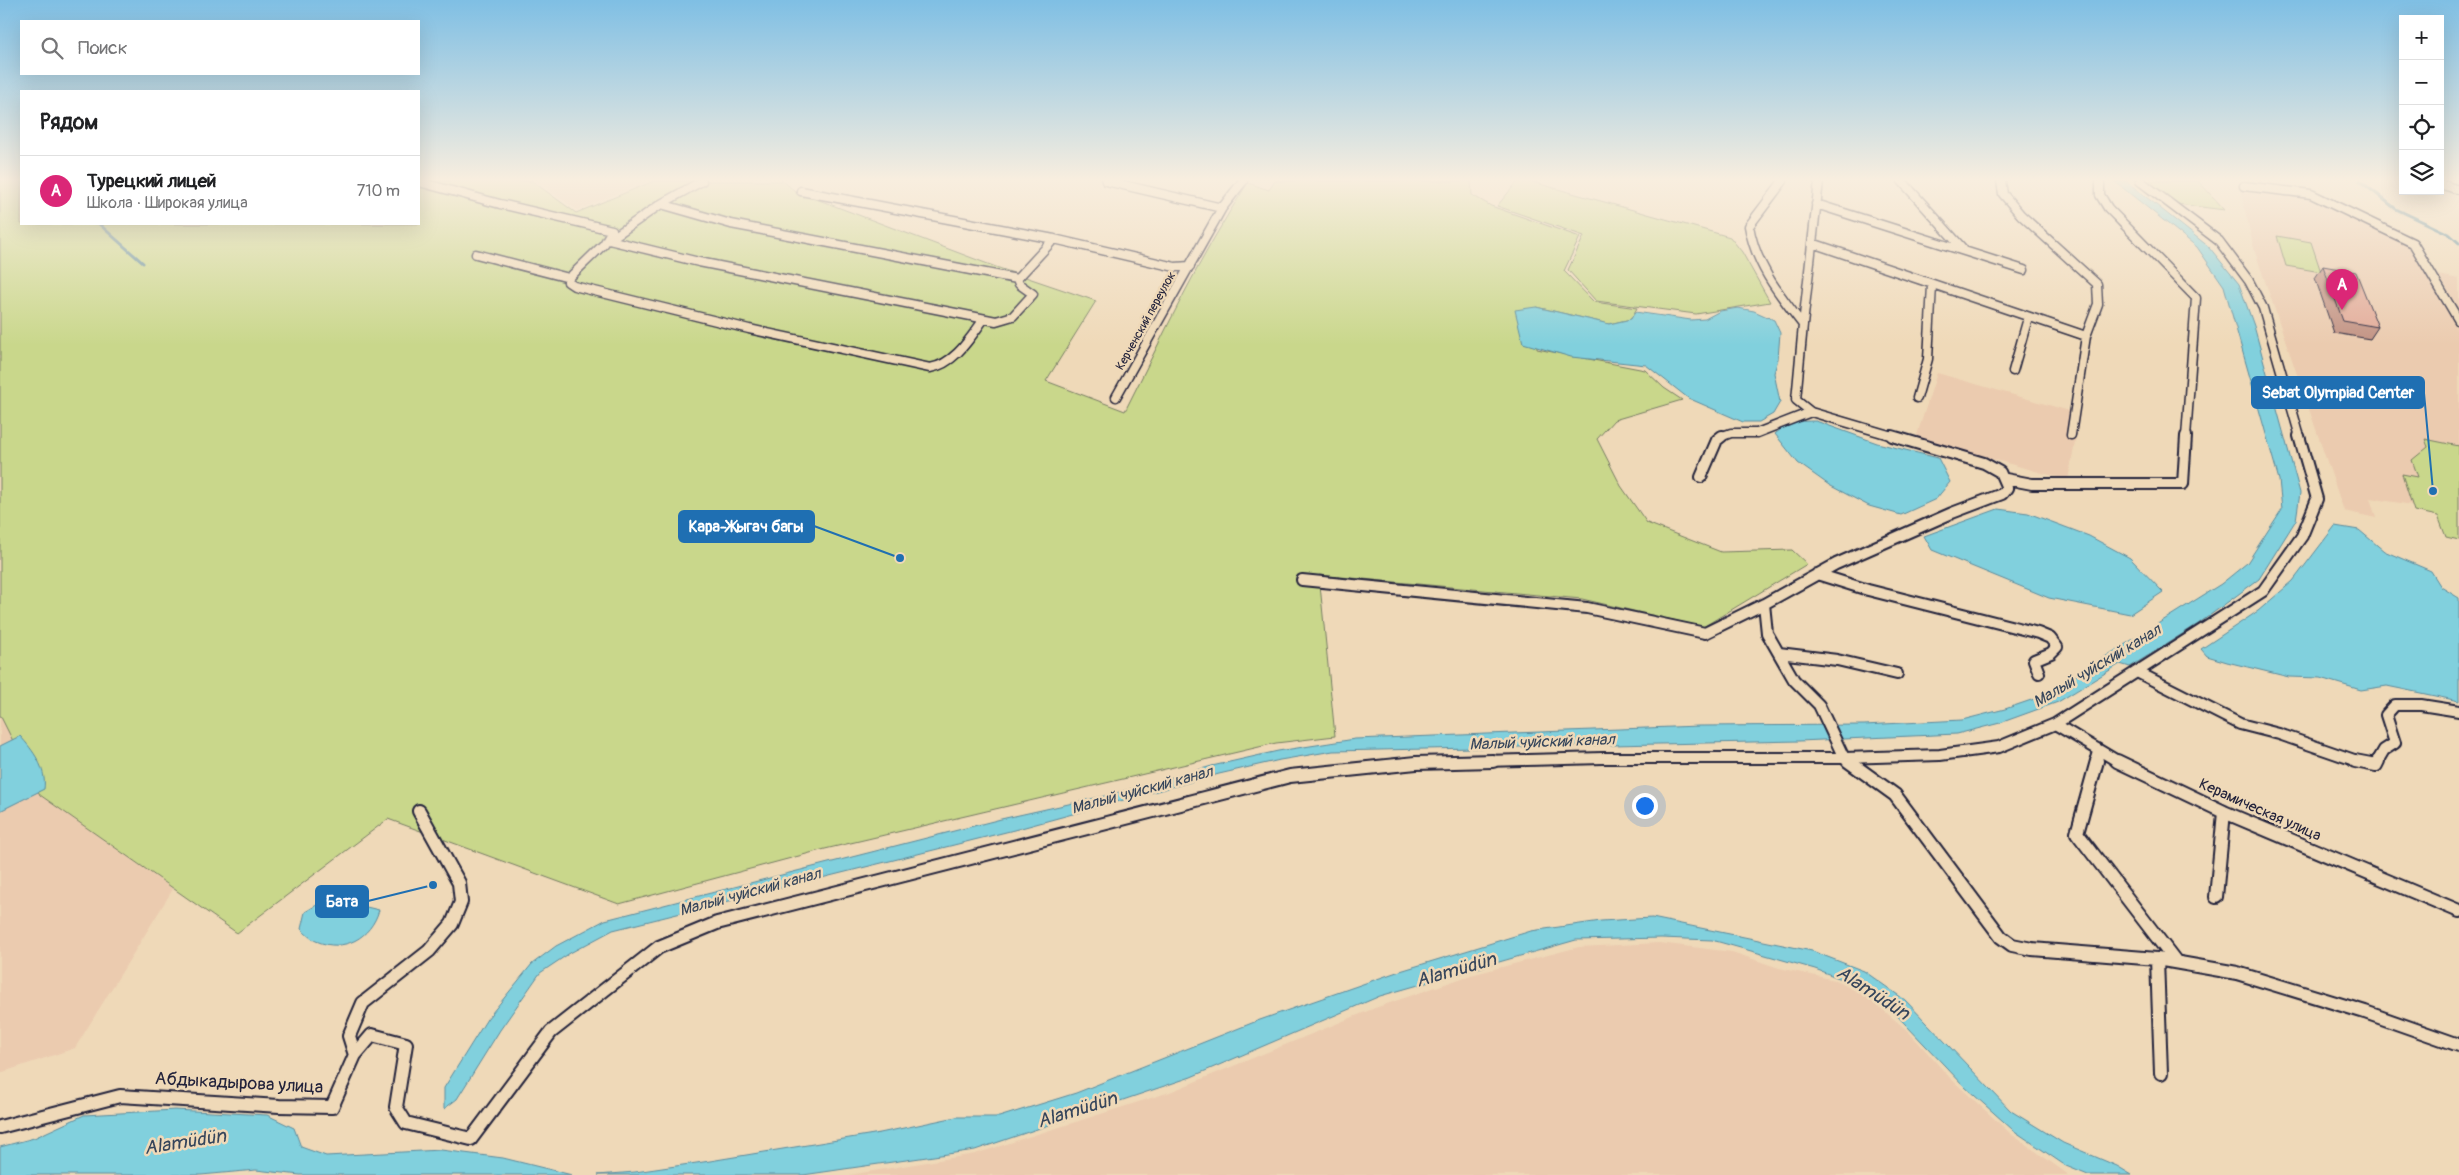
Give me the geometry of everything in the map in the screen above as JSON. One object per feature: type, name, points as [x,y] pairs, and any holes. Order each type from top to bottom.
[{"type":"street","points":[[609,240],[610,236]]},
{"type":"street","points":[[615,236],[577,266],[568,282],[574,286],[749,329],[933,368],[951,360],[984,319]]},
{"type":"street","points":[[794,236],[1018,279]]},
{"type":"street","points":[[1037,236],[1175,267],[1190,266]]},
{"type":"street","name":"Керченский переулок","points":[[1116,397],[1207,236]]},
{"type":"street","points":[[1750,236],[1754,255],[1762,271],[1803,325]]},
{"type":"street","points":[[1302,580],[1587,608],[1705,633],[1764,604],[1817,574],[1934,521],[2002,494],[2007,488],[2006,479],[2000,470],[1984,463],[1811,412],[1796,400],[1813,236]]},
{"type":"street","points":[[1918,236],[2024,270]]},
{"type":"street","points":[[1950,236],[1963,250]]},
{"type":"street","points":[[2044,236],[2097,284],[2098,304],[2086,336],[2071,435]]},
{"type":"street","points":[[2006,479],[2032,484],[2183,484],[2196,298],[2135,236]]},
{"type":"street","points":[[1844,758],[1940,756],[1999,747],[2055,724],[2263,591],[2282,567],[2313,518],[2317,499],[2263,308],[2249,281],[2219,241],[2212,236]]},
{"type":"street","points":[[2397,236],[2413,243],[2459,321]]},
{"type":"street","points":[[1018,279],[1054,239]]},
{"type":"street","points":[[609,240],[699,262],[984,319],[1006,321],[1026,304],[1033,292],[1019,284],[1018,279]]},
{"type":"street","points":[[1812,243],[2028,318],[2086,336]]},
{"type":"street","points":[[476,254],[569,278]]},
{"type":"street","points":[[1917,398],[1928,358],[1932,285]]},
{"type":"street","points":[[2013,371],[2028,318]]},
{"type":"street","points":[[1701,477],[1721,435],[1730,432],[1749,435],[1757,434],[1811,412]]},
{"type":"street","points":[[1817,574],[1923,604],[2038,632],[2050,638],[2057,647],[2034,660],[2038,672]]},
{"type":"street","points":[[1764,604],[1767,633],[1794,680],[1819,705],[1844,758],[1895,795],[2001,937],[2012,945],[2032,950],[2157,959],[2238,973],[2365,1012],[2459,1046]]},
{"type":"street","points":[[1779,653],[1837,660],[1897,674]]},
{"type":"street","points":[[2137,672],[2188,701],[2242,724],[2284,736],[2312,748],[2376,765],[2384,750],[2395,742],[2386,715],[2395,705],[2421,704],[2459,711]]},
{"type":"street","name":"Керамическая улица","points":[[2055,724],[2099,752],[2224,812],[2459,911]]},
{"type":"street","points":[[2099,752],[2077,833],[2176,962]]},
{"type":"street","name":"Абдыкадырова улица","points":[[0,1127],[120,1096],[279,1106],[332,1107],[355,1056],[372,1035],[406,1044],[396,1107],[406,1122],[471,1139],[551,1032],[659,947],[717,923],[1290,776],[1416,762],[1603,758],[1844,758]]},
{"type":"street","points":[[355,1056],[349,1036],[363,1003],[429,951],[452,924],[461,902],[459,883],[419,811]]},
{"type":"street","points":[[2216,897],[2224,812]]},
{"type":"street","points":[[2157,959],[2162,1073]]},
{"type":"shaded area","points":[[2251,236],[2387,236],[2411,248],[2459,334],[2459,446],[2425,439],[2428,447],[2419,478],[2402,475],[2412,505],[2370,498],[2376,518],[2344,511]]},
{"type":"shaded area","points":[[2439,275],[2459,279],[2459,310]]},
{"type":"shaded area","points":[[1937,373],[2080,414],[2068,480],[1916,438]]},
{"type":"shaded area","points":[[0,715],[40,795],[173,889],[75,1048],[0,1073]]},
{"type":"shaded area","points":[[1659,943],[1732,952],[1779,968],[1835,980],[1869,998],[1908,1031],[1950,1078],[2011,1134],[2069,1175],[849,1175],[975,1154],[1170,1092],[1375,1008],[1471,975],[1579,947]]},
{"type":"green space","points":[[0,236],[914,236],[996,267],[1096,301],[1046,381],[1125,411],[1168,324],[1215,236],[1577,236],[1580,237],[1564,271],[1594,302],[1637,308],[1631,319],[1609,324],[1536,307],[1537,349],[1645,370],[1664,388],[1682,400],[1614,420],[1597,439],[1621,486],[1647,523],[1721,552],[1792,550],[1807,564],[1703,627],[1582,599],[1319,575],[1335,736],[1276,743],[825,849],[619,904],[388,819],[237,933],[40,795],[0,715]]},
{"type":"green space","points":[[1584,236],[1730,237],[1742,252],[1770,302],[1696,314],[1596,301],[1568,270]]},
{"type":"green space","points":[[2277,236],[2311,242],[2321,272],[2286,266]]},
{"type":"green space","points":[[2425,439],[2459,446],[2459,540],[2446,537],[2438,516],[2414,511],[2402,474],[2418,477],[2412,460],[2428,447]]},
{"type":"water","name":"Малый чуйский канал","points":[[2183,236],[2195,236],[2209,247],[2239,284],[2254,326],[2300,493],[2296,520],[2259,579],[2198,624],[2130,667],[2120,664],[2058,702],[2000,723],[1957,734],[1799,741],[1333,751],[1280,760],[1219,774],[1014,830],[613,930],[570,953],[540,973],[500,1030],[457,1099],[444,1109],[444,1088],[487,1019],[532,964],[556,946],[605,920],[1001,819],[1109,795],[1212,766],[1278,751],[1355,739],[1699,726],[1864,725],[1962,720],[2005,709],[2043,696],[2221,584],[2247,563],[2282,509],[2279,480],[2224,286],[2197,247]]},
{"type":"water","points":[[1536,307],[1609,324],[1631,319],[1635,312],[1691,320],[1705,319],[1720,311],[1738,308],[1754,311],[1774,320],[1780,333],[1778,359],[1774,373],[1780,402],[1773,414],[1759,422],[1743,422],[1688,398],[1646,365],[1571,357],[1523,343],[1515,310]]},
{"type":"water","points":[[1816,421],[1877,443],[1938,458],[1950,482],[1936,499],[1901,515],[1869,506],[1829,485],[1798,463],[1775,434],[1784,427],[1794,423]]},
{"type":"water","points":[[1998,509],[2028,513],[2089,536],[2130,558],[2163,592],[2130,614],[2049,598],[1932,550],[1924,536]]},
{"type":"water","points":[[2335,526],[2359,530],[2384,551],[2431,571],[2441,587],[2459,598],[2459,701],[2387,686],[2361,690],[2320,678],[2289,677],[2207,656],[2201,649],[2258,611],[2293,581]]},
{"type":"water","points":[[20,736],[38,760],[43,774],[44,789],[0,811],[0,746]]},
{"type":"water","points":[[325,900],[345,902],[379,910],[370,928],[363,935],[346,944],[326,944],[314,940],[301,929],[305,912]]},
{"type":"water","name":"Alamüdün","points":[[1652,918],[1812,951],[1864,971],[1905,1000],[2011,1111],[2063,1143],[2117,1166],[2132,1175],[2088,1175],[2066,1166],[2013,1130],[1965,1087],[1886,1004],[1858,985],[1815,969],[1712,940],[1661,938],[1576,940],[1380,996],[1191,1077],[975,1150],[803,1175],[598,1175],[635,1172],[710,1161],[880,1133],[956,1117],[999,1117],[1076,1093],[1257,1021],[1397,972],[1531,931],[1601,921]]},
{"type":"water","name":"Alamüdün","points":[[175,1110],[267,1115],[294,1128],[301,1147],[326,1156],[441,1150],[503,1158],[572,1175],[300,1175],[256,1170],[201,1175],[0,1175],[0,1147],[34,1138],[84,1115]]},
{"type":"building","points":[[2323,266],[2356,272],[2378,327],[2343,321]]},
{"type":"waterway","points":[[112,236],[143,263]]},
{"type":"waterway","points":[[2451,236],[2459,243]]},
{"type":"place","name":"Турецкий лицей","points":[[2342,310]]},
{"type":"place","name":"Sebat Olympiad Center","points":[[2433,491]]},
{"type":"place","name":"Кара-Жыгач багы","points":[[900,558]]},
{"type":"place","name":"Бата","points":[[433,885]]}]
